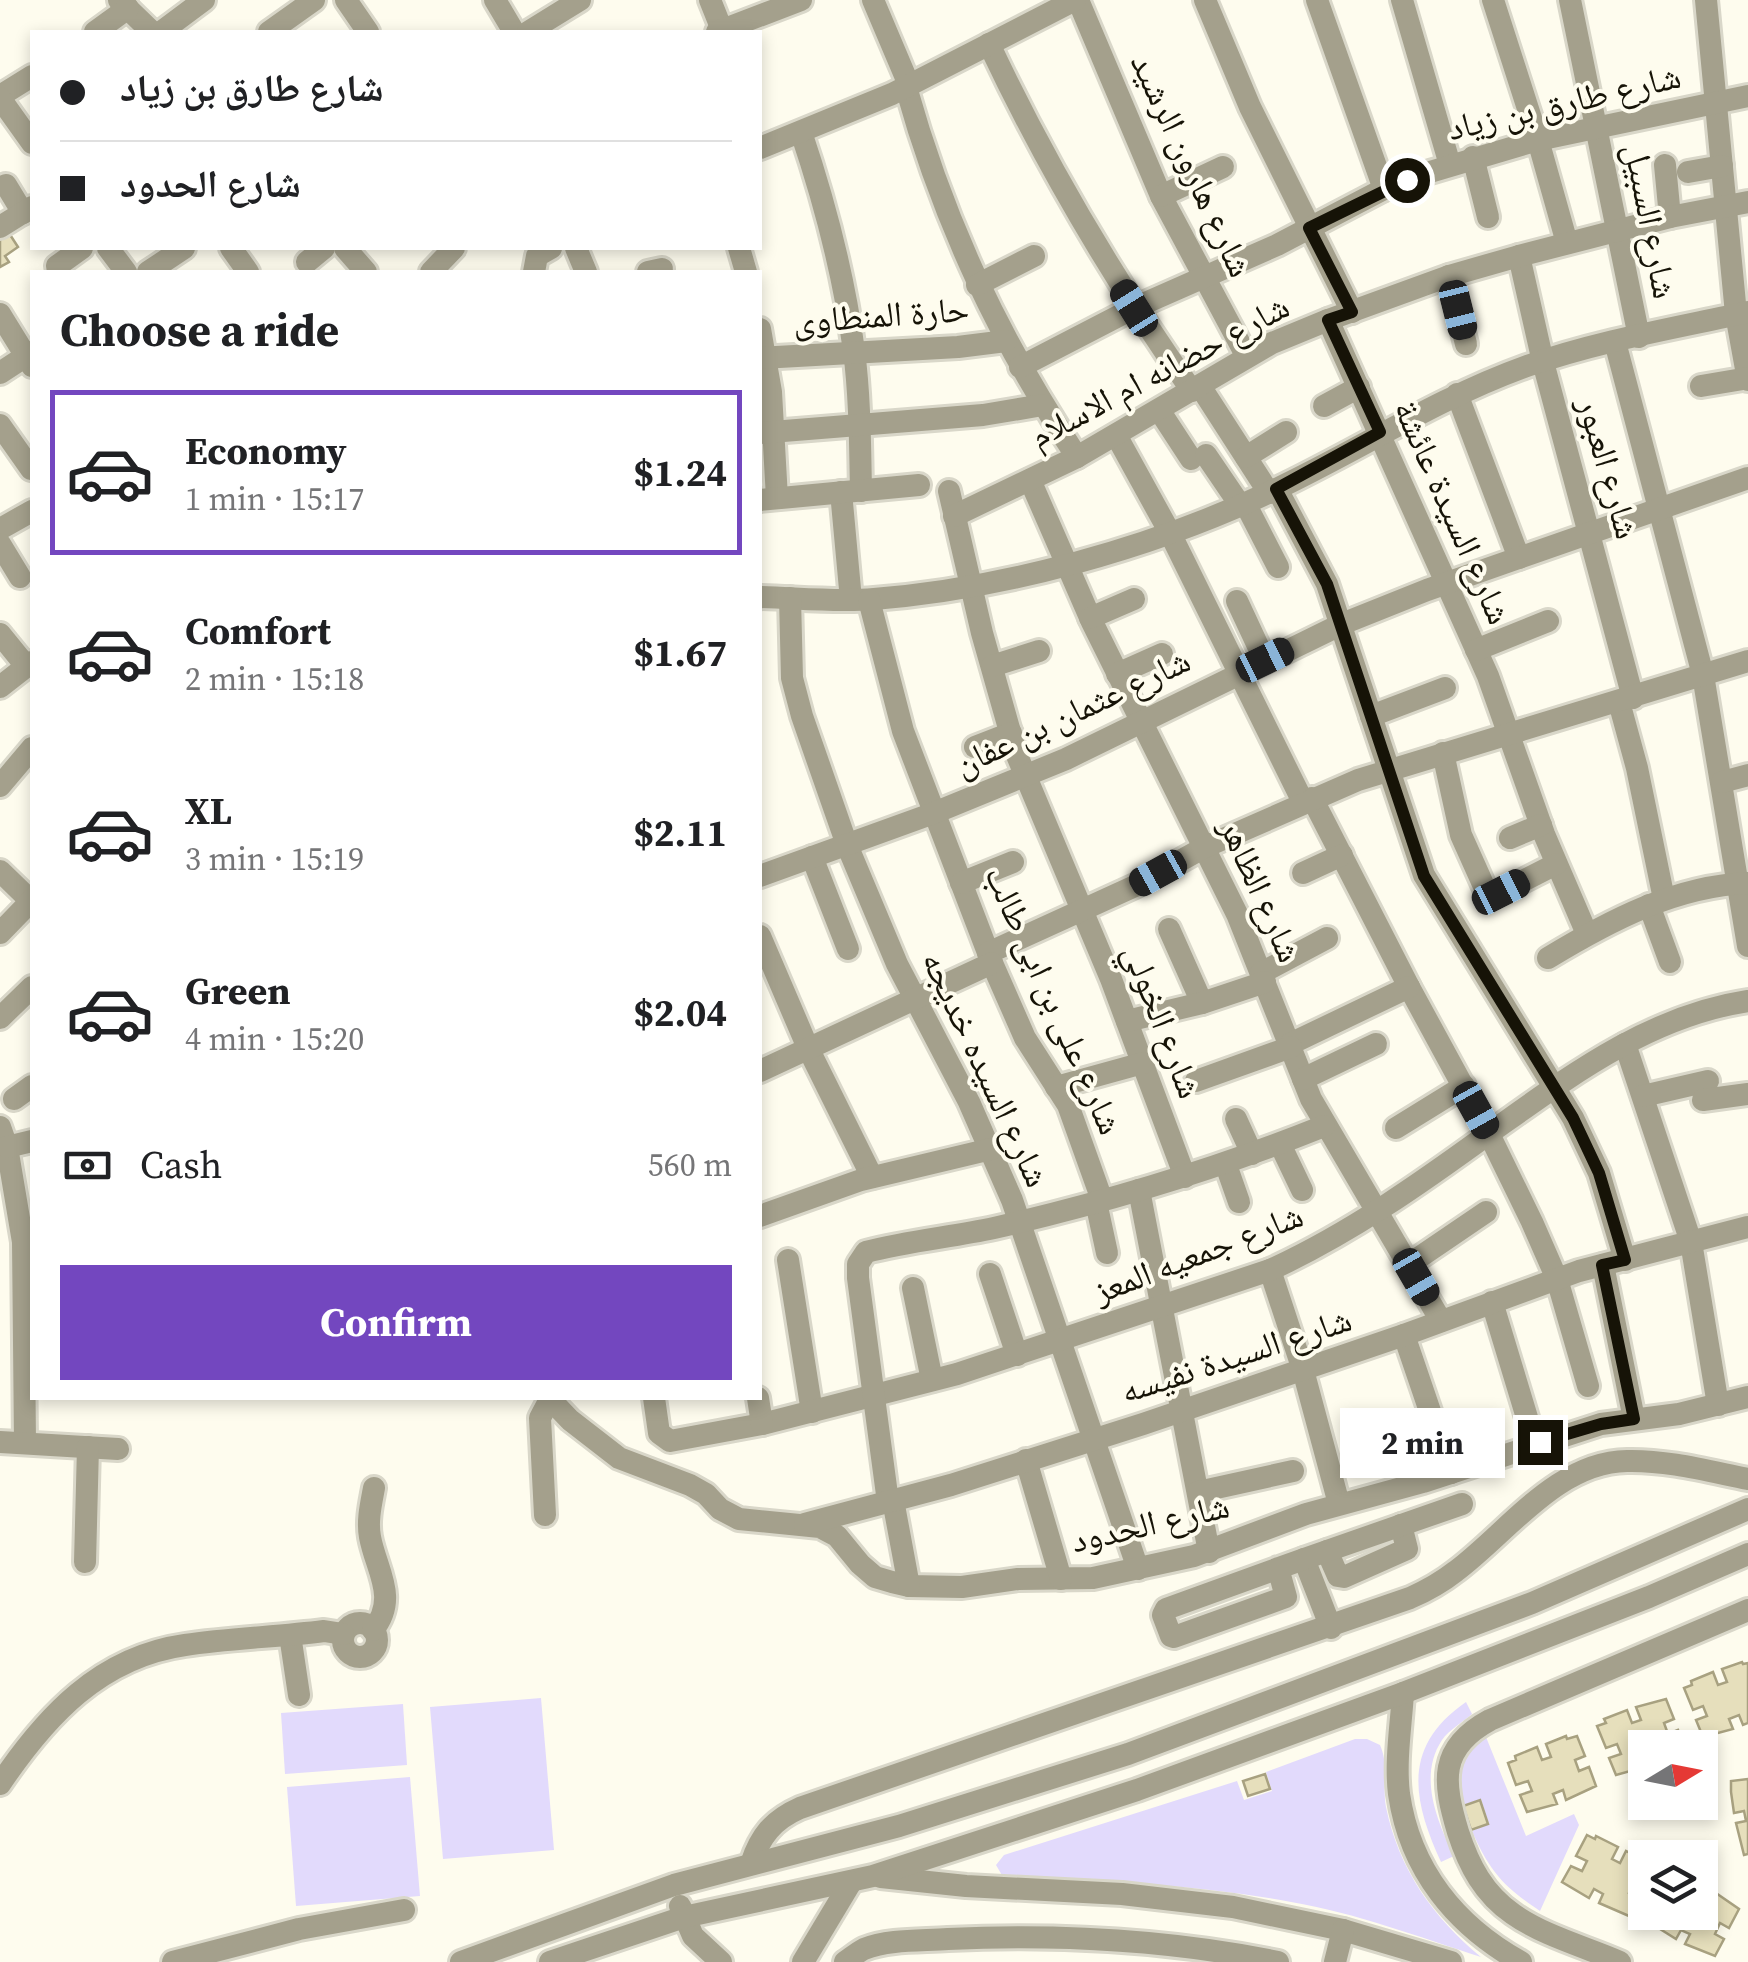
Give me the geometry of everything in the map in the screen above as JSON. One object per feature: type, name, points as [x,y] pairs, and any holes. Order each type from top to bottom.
[{"type":"street","points":[[164,30],[204,0]]},
{"type":"street","points":[[272,30],[314,0]]},
{"type":"street","points":[[346,0],[367,30]]},
{"type":"street","points":[[494,0],[513,30]]},
{"type":"street","points":[[531,30],[580,0]]},
{"type":"street","points":[[710,0],[720,30]]},
{"type":"street","points":[[723,30],[801,0]]},
{"type":"street","points":[[873,0],[908,86],[941,198],[977,285],[1042,405],[1077,456]]},
{"type":"street","points":[[762,147],[908,86],[1076,0]]},
{"type":"street","name":"شارع هارون الرشيد","points":[[1076,0],[1162,196],[1247,358]]},
{"type":"street","points":[[1205,0],[1250,106],[1352,312]]},
{"type":"street","points":[[1317,0],[1384,189]]},
{"type":"street","points":[[1402,0],[1450,164]]},
{"type":"street","points":[[1492,0],[1567,243]]},
{"type":"street","points":[[1701,386],[1748,379],[1737,204],[1722,166],[1706,0]]},
{"type":"street","name":"شارع السبيل","points":[[1576,1],[1615,231],[1639,338]]},
{"type":"street","points":[[97,30],[124,4],[150,30]]},
{"type":"street","points":[[989,44],[1056,179],[1134,308],[1273,491],[1316,559],[1342,624],[1414,848],[1436,900],[1555,1086],[1599,1173],[1634,1419]]},
{"type":"street","points":[[30,77],[0,97],[30,140]]},
{"type":"street","name":"شارع طارق بن زياد","points":[[1020,367],[1384,189],[1450,164],[1538,140],[1748,96]]},
{"type":"street","name":"شارع على بن ابى طالب","points":[[802,132],[833,238],[854,354],[860,426],[851,492],[860,600],[904,732],[990,958],[1026,1038],[1076,1123],[1099,1201],[1108,1252]]},
{"type":"street","points":[[1473,158],[1488,217]]},
{"type":"street","points":[[1665,165],[1670,217]]},
{"type":"street","points":[[1688,172],[1722,166]]},
{"type":"street","points":[[1162,196],[1223,168]]},
{"type":"street","points":[[0,227],[28,210],[6,185]]},
{"type":"street","name":"شارع حضانه ام الاسلام","points":[[954,516],[1077,456],[1247,358],[1328,320],[1519,256],[1737,204]]},
{"type":"street","points":[[57,266],[79,250]]},
{"type":"street","points":[[151,270],[181,250]]},
{"type":"street","points":[[347,250],[364,270]]},
{"type":"street","points":[[534,270],[537,256],[548,250]]},
{"type":"street","points":[[977,285],[1034,256]]},
{"type":"street","name":"شارع العبور","points":[[1519,256],[1543,362],[1591,533],[1626,700],[1670,962]]},
{"type":"street","points":[[1450,276],[1466,344]]},
{"type":"street","points":[[762,597],[860,600],[1066,565],[1243,504],[1458,394],[1543,362],[1742,313]]},
{"type":"street","points":[[0,314],[30,358],[1,371]]},
{"type":"street","name":"شارع السيدة عائشة","points":[[1328,320],[1476,650],[1511,734],[1556,864],[1588,934]]},
{"type":"street","name":"حارة المنطاوى","points":[[763,358],[1006,341]]},
{"type":"street","points":[[1615,342],[1703,675],[1744,883],[1748,946]]},
{"type":"street","points":[[763,358],[769,499],[919,485]]},
{"type":"street","points":[[1324,406],[1360,387]]},
{"type":"street","points":[[1458,394],[1519,558]]},
{"type":"street","points":[[767,432],[996,413],[1042,405]]},
{"type":"street","points":[[1159,410],[1243,504],[1278,567]]},
{"type":"street","points":[[0,426],[30,469]]},
{"type":"street","points":[[1246,457],[1286,432]]},
{"type":"street","points":[[1116,435],[1170,532],[1239,673],[1342,855],[1490,1134],[1556,1279],[1588,1386]]},
{"type":"street","name":"شارع عثمان بن عفان","points":[[762,875],[1024,776],[1342,624],[1748,478]]},
{"type":"street","name":"شارع الظاهر","points":[[1030,480],[1090,618],[1205,847],[1324,1126],[1441,1321]]},
{"type":"street","name":"شارع الخولي","points":[[949,491],[970,584],[1024,776],[1144,1063],[1185,1177]]},
{"type":"street","points":[[0,529],[30,512]]},
{"type":"street","points":[[0,544],[20,577]]},
{"type":"street","name":"شارع السيده خديجه","points":[[790,598],[792,678],[847,844],[914,999],[991,1149],[1062,1340],[1138,1569]]},
{"type":"street","points":[[1090,618],[1134,599]]},
{"type":"street","points":[[1237,601],[1265,660]]},
{"type":"street","points":[[1476,650],[1548,622]]},
{"type":"street","points":[[0,634],[29,664],[0,687]]},
{"type":"street","points":[[992,666],[1039,651]]},
{"type":"street","points":[[1117,674],[1162,654]]},
{"type":"street","points":[[762,1069],[914,999],[1205,847],[1308,800],[1388,770],[1748,660]]},
{"type":"street","points":[[1370,716],[1444,688]]},
{"type":"street","points":[[975,747],[1010,733]]},
{"type":"street","points":[[1443,753],[1461,835],[1487,893],[1494,894],[1556,864]]},
{"type":"street","points":[[0,786],[28,765]]},
{"type":"street","points":[[1722,782],[1748,775]]},
{"type":"street","points":[[1510,838],[1541,825]]},
{"type":"street","points":[[1303,873],[1342,855]]},
{"type":"street","points":[[812,857],[848,949]]},
{"type":"street","points":[[961,884],[1012,862]]},
{"type":"street","points":[[0,871],[30,899]]},
{"type":"street","points":[[1548,958],[1588,934],[1657,902],[1744,883]]},
{"type":"street","points":[[0,933],[30,903]]},
{"type":"street","points":[[1169,929],[1202,1003]]},
{"type":"street","points":[[1127,1022],[1202,1003],[1263,978],[1327,938]]},
{"type":"street","points":[[762,941],[808,1048],[872,1177]]},
{"type":"street","points":[[1196,1081],[1290,1046],[1409,987]]},
{"type":"street","points":[[0,1018],[30,989]]},
{"type":"street","name":"شارع جمعيه المعز","points":[[654,1400],[659,1434],[670,1441],[762,1424],[1018,1355],[1270,1270],[1314,1250],[1490,1134],[1555,1086],[1625,1044],[1688,1014],[1748,1001]]},
{"type":"street","points":[[1303,1079],[1376,1044]]},
{"type":"street","points":[[1625,1044],[1692,1242],[1718,1405]]},
{"type":"street","points":[[1056,1086],[1144,1063]]},
{"type":"street","points":[[1396,1128],[1464,1086]]},
{"type":"street","points":[[1643,1096],[1705,1090],[1748,1094]]},
{"type":"street","points":[[1236,1119],[1252,1154]]},
{"type":"street","points":[[909,1586],[891,1501],[858,1278],[858,1264],[866,1252],[1020,1222],[1140,1190],[1226,1165],[1324,1126]]},
{"type":"street","points":[[25,1443],[28,1278],[4,1137],[30,1141]]},
{"type":"street","points":[[1280,1144],[1302,1190]]},
{"type":"street","points":[[762,1215],[872,1177],[991,1149]]},
{"type":"street","points":[[1226,1165],[1239,1202]]},
{"type":"street","points":[[1140,1190],[1209,1552]]},
{"type":"street","points":[[1408,1265],[1486,1212]]},
{"type":"street","name":"شارع السيدة نفيسه","points":[[801,1525],[1182,1411],[1404,1336],[1556,1279],[1748,1227]]},
{"type":"street","points":[[788,1260],[812,1412]]},
{"type":"street","points":[[1270,1270],[1303,1370],[1339,1504]]},
{"type":"street","points":[[990,1274],[1018,1355]]},
{"type":"street","points":[[914,1288],[932,1380]]},
{"type":"street","points":[[1492,1302],[1534,1444]]},
{"type":"street","points":[[1404,1336],[1452,1473]]},
{"type":"street","name":"شارع الحدود","points":[[552,1400],[570,1420],[620,1458],[690,1485],[738,1519],[820,1528],[838,1536],[875,1576],[909,1586],[962,1587],[1018,1580],[1093,1578],[1209,1552],[1339,1504],[1452,1473],[1601,1424],[1748,1397]]},
{"type":"street","points":[[545,1515],[540,1418],[548,1400]]},
{"type":"street","points":[[758,1400],[762,1424]]},
{"type":"street","points":[[0,1442],[118,1449]]},
{"type":"street","points":[[85,1562],[88,1447]]},
{"type":"street","points":[[1026,1460],[1060,1579]]},
{"type":"street","points":[[751,1864],[762,1836],[772,1824],[800,1808],[1410,1598],[1441,1582],[1558,1484],[1586,1469],[1609,1462],[1644,1461],[1748,1479]]},
{"type":"street","points":[[1198,1492],[1293,1471]]},
{"type":"street","points":[[0,1784],[49,1718],[72,1696],[124,1663],[184,1645],[324,1631],[343,1634],[359,1622],[373,1630],[384,1611],[386,1595],[369,1536],[374,1488]]},
{"type":"street","points":[[1278,1568],[1286,1598],[1171,1636],[1164,1610],[1278,1568],[1462,1504]]},
{"type":"street","points":[[461,1962],[674,1885],[1006,1794],[1128,1754],[1390,1658],[1748,1509]]},
{"type":"street","points":[[564,1960],[684,1918],[862,1879],[1154,1784],[1403,1693],[1748,1554]]},
{"type":"street","points":[[1632,1558],[1633,1576],[1648,1597]]},
{"type":"street","points":[[1304,1559],[1331,1628]]},
{"type":"street","points":[[1603,1572],[1616,1593],[1618,1609]]},
{"type":"street","points":[[1620,1962],[1516,1916],[1478,1879],[1447,1798],[1450,1760],[1473,1729],[1490,1720],[1748,1610]]},
{"type":"street","points":[[290,1635],[300,1695]]},
{"type":"street","points":[[1403,1693],[1398,1782],[1409,1838],[1428,1879],[1456,1915],[1490,1944],[1521,1962]]},
{"type":"street","points":[[862,1879],[1122,1894],[1233,1908],[1343,1930],[1450,1962]]},
{"type":"street","points":[[803,1962],[809,1947],[862,1879]]},
{"type":"street","points":[[674,1885],[693,1936],[721,1962]]},
{"type":"street","points":[[173,1962],[299,1930],[404,1910]]},
{"type":"street","points":[[1335,1962],[1343,1930]]},
{"type":"street","points":[[846,1962],[862,1950],[882,1944],[971,1950],[1062,1937],[1152,1943],[1278,1962]]},
{"type":"shaded area","points":[[541,1698],[554,1850],[443,1859],[430,1707]]},
{"type":"shaded area","points":[[1466,1702],[1472,1714],[1442,1740],[1431,1768],[1436,1813],[1454,1856],[1441,1862],[1419,1795],[1422,1755],[1445,1719]]},
{"type":"shaded area","points":[[403,1704],[407,1765],[285,1774],[281,1713]]},
{"type":"shaded area","points":[[1486,1737],[1526,1836],[1574,1814],[1579,1825],[1540,1911],[1499,1877],[1478,1845],[1472,1831],[1489,1824],[1481,1799],[1463,1805],[1461,1766]]},
{"type":"shaded area","points":[[1355,1739],[1380,1745],[1386,1807],[1409,1872],[1433,1909],[1481,1957],[1363,1919],[1291,1902],[1183,1887],[1003,1877],[996,1865],[1004,1855],[1237,1781],[1244,1800],[1272,1791],[1266,1772]]},
{"type":"shaded area","points":[[410,1777],[420,1896],[296,1906],[287,1787]]},
{"type":"building","points":[[5,227],[18,247],[5,256],[9,262],[0,267],[0,231]]},
{"type":"building","points":[[1748,1663],[1748,1723],[1743,1725],[1739,1715],[1729,1719],[1733,1729],[1718,1733],[1700,1730],[1696,1720],[1707,1716],[1703,1706],[1693,1710],[1684,1688],[1713,1672],[1718,1685],[1727,1682],[1722,1669]]},
{"type":"building","points":[[1666,1699],[1674,1719],[1664,1723],[1667,1730],[1628,1730],[1628,1772],[1616,1775],[1609,1758],[1621,1754],[1617,1744],[1606,1748],[1597,1726],[1627,1710],[1632,1723],[1641,1720],[1636,1707]]},
{"type":"building","points":[[1577,1736],[1585,1756],[1575,1760],[1579,1771],[1589,1767],[1596,1786],[1566,1800],[1563,1790],[1553,1794],[1557,1804],[1527,1812],[1520,1795],[1532,1791],[1528,1781],[1516,1785],[1508,1763],[1537,1747],[1542,1760],[1551,1757],[1546,1744]]},
{"type":"building","points":[[1265,1774],[1270,1789],[1248,1796],[1243,1781]]},
{"type":"building","points":[[1748,1779],[1748,1854],[1744,1855],[1736,1823],[1746,1821],[1744,1811],[1734,1813],[1731,1781]]},
{"type":"building","points":[[1480,1800],[1488,1824],[1471,1830],[1463,1806]]},
{"type":"building","points":[[1587,1835],[1618,1847],[1612,1859],[1620,1863],[1628,1852],[1628,1916],[1599,1903],[1603,1894],[1594,1889],[1589,1898],[1562,1882],[1571,1866],[1582,1871],[1587,1861],[1576,1856]]},
{"type":"building","points":[[1718,1894],[1739,1909],[1729,1928],[1720,1923],[1718,1927]]},
{"type":"building","points":[[1662,1930],[1681,1930],[1676,1939]]},
{"type":"building","points":[[1681,1930],[1717,1930],[1715,1934],[1724,1939],[1715,1956],[1685,1944],[1690,1934]]},
{"type":"route","points":[[1407,180],[1309,228],[1352,312],[1328,320],[1380,432],[1276,489],[1327,584],[1424,876],[1573,1118],[1599,1173],[1617,1228],[1625,1260],[1602,1265],[1634,1419],[1540,1442]]}]
